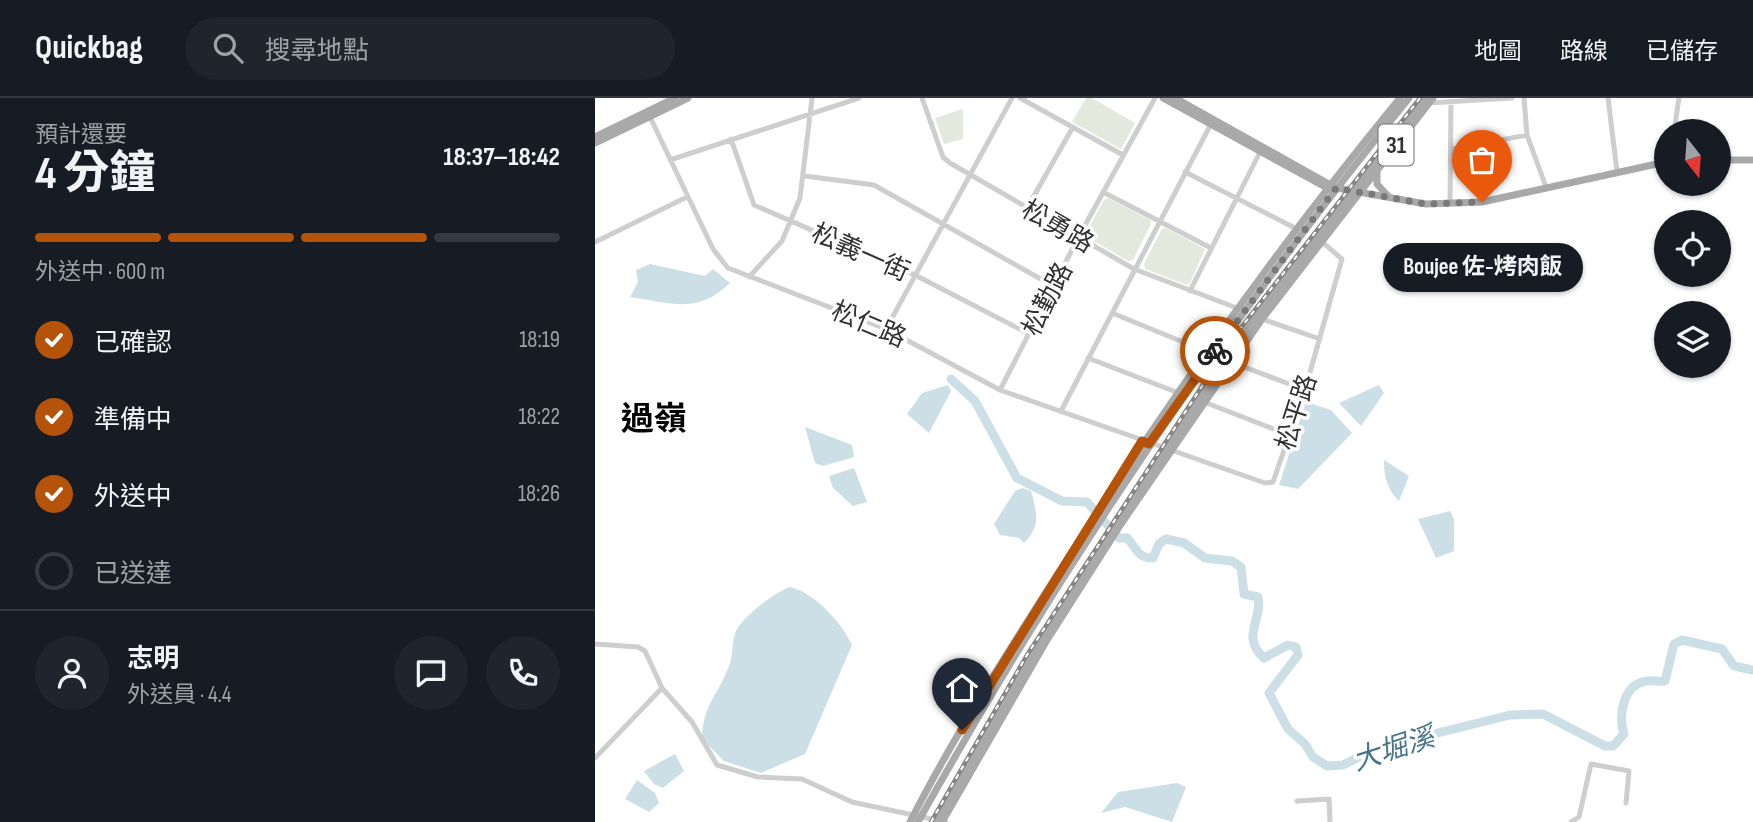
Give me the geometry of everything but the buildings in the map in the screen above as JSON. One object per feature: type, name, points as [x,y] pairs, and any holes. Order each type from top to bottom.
[{"type":"main road","points":[[595,137],[675,98]]},
{"type":"main road","points":[[595,143],[688,98]]},
{"type":"main road","points":[[1163,98],[1330,187],[1392,198],[1450,205],[1482,202],[1654,164]]},
{"type":"main road","points":[[1175,98],[1212,123]]},
{"type":"main road","name":"31","points":[[915,819],[1035,609],[1146,442],[1330,187],[1400,98]]},
{"type":"main road","name":"31","points":[[915,819],[1176,392],[1295,228],[1409,98]]},
{"type":"main road","name":"31","points":[[941,821],[982,739],[1058,610],[1262,318],[1429,100]]},
{"type":"main road","name":"31","points":[[941,821],[1047,640],[1254,319],[1429,100]]},
{"type":"main road","points":[[1731,160],[1753,160]]},
{"type":"main road","points":[[1377,171],[1379,188],[1392,198]]},
{"type":"main road","points":[[1026,636],[1035,609]]},
{"type":"main road","points":[[1047,640],[1058,610]]},
{"type":"main road","points":[[982,739],[1002,717]]},
{"type":"street","points":[[749,277],[782,241],[792,221],[805,176],[812,98]]},
{"type":"street","points":[[670,160],[859,98]]},
{"type":"street","name":"松勇路","points":[[922,98],[943,157],[1134,269],[1237,308]]},
{"type":"street","points":[[886,329],[1012,98]]},
{"type":"street","points":[[1020,98],[1123,155]]},
{"type":"street","name":"松勤路","points":[[1000,390],[1078,238],[1155,98]]},
{"type":"street","points":[[1429,100],[1451,102],[1512,98]]},
{"type":"street","points":[[1524,98],[1527,135],[1546,187]]},
{"type":"street","points":[[1608,98],[1617,171]]},
{"type":"street","points":[[1676,119],[1679,98]]},
{"type":"street","points":[[1450,205],[1451,102]]},
{"type":"street","name":"松仁路","points":[[650,117],[718,258],[729,268],[886,329],[1000,390],[1168,450]]},
{"type":"street","points":[[1061,411],[1212,123]]},
{"type":"street","points":[[1027,208],[1073,127]]},
{"type":"street","points":[[1452,149],[1527,135]]},
{"type":"street","name":"松義一街","points":[[731,139],[750,200],[754,205],[915,275],[1029,334]]},
{"type":"street","points":[[1190,290],[1261,151]]},
{"type":"street","points":[[1185,173],[1236,201],[1295,228]]},
{"type":"street","points":[[805,176],[874,186],[1053,286]]},
{"type":"street","points":[[1103,192],[1211,248]]},
{"type":"street","points":[[595,242],[687,197]]},
{"type":"street","name":"松平路","points":[[1168,450],[1269,484],[1273,482],[1305,390],[1342,259],[1321,241]]},
{"type":"street","points":[[1112,313],[1205,351]]},
{"type":"street","points":[[1262,318],[1320,339]]},
{"type":"street","points":[[1088,358],[1176,392]]},
{"type":"street","points":[[1231,362],[1305,390]]},
{"type":"street","points":[[1204,402],[1289,435]]},
{"type":"street","points":[[595,644],[638,647],[648,656],[662,688],[692,722],[717,765],[758,777],[801,779],[852,802],[915,819],[941,821]]},
{"type":"street","points":[[595,758],[662,688]]},
{"type":"street","points":[[1571,822],[1579,817],[1591,764],[1629,771],[1626,803]]},
{"type":"street","points":[[1297,801],[1329,799],[1330,822]]},
{"type":"shaded area","points":[[1086,98],[1092,98],[1135,123],[1121,149],[1072,122]]},
{"type":"shaded area","points":[[963,109],[963,139],[944,144],[935,118]]},
{"type":"shaded area","points":[[1108,198],[1150,220],[1151,224],[1133,260],[1128,261],[1087,237],[1086,233],[1104,200]]},
{"type":"shaded area","points":[[1166,228],[1205,249],[1187,285],[1145,269],[1144,264],[1162,229]]},
{"type":"shaded area","points":[[650,264],[705,276],[713,269],[730,283],[706,300],[695,303],[671,304],[630,297],[638,282],[636,270]]},
{"type":"shaded area","points":[[948,385],[951,391],[929,433],[907,414],[922,393]]},
{"type":"shaded area","points":[[1379,385],[1384,393],[1361,426],[1339,403]]},
{"type":"shaded area","points":[[1306,402],[1331,410],[1352,433],[1298,489],[1279,485]]},
{"type":"shaded area","points":[[805,427],[852,445],[854,457],[823,466],[815,463]]},
{"type":"shaded area","points":[[1384,460],[1409,476],[1399,501],[1387,482]]},
{"type":"shaded area","points":[[854,468],[867,502],[853,506],[833,488],[829,476]]},
{"type":"shaded area","points":[[1022,488],[1031,491],[1036,513],[1033,531],[1024,543],[1019,538],[1000,535],[994,524],[1015,491]]},
{"type":"shaded area","points":[[1450,511],[1454,519],[1454,551],[1436,558],[1418,519]]},
{"type":"shaded area","points":[[790,587],[818,602],[841,627],[852,645],[805,754],[761,773],[724,761],[702,739],[703,727],[708,707],[730,663],[735,634],[740,625],[760,605]]},
{"type":"shaded area","points":[[675,754],[684,771],[663,788],[654,784],[644,771]]},
{"type":"shaded area","points":[[637,780],[655,793],[659,803],[649,812],[625,799]]},
{"type":"shaded area","points":[[1177,783],[1186,787],[1172,822],[1125,807],[1101,813],[1118,792]]},
{"type":"waterway","name":"大堀溪","points":[[951,379],[975,401],[1017,478],[1062,501],[1087,502],[1119,538],[1127,538],[1144,556],[1153,558],[1159,544],[1166,539],[1184,543],[1205,558],[1232,561],[1241,567],[1244,594],[1258,597],[1253,635],[1257,650],[1264,658],[1288,645],[1296,647],[1298,655],[1269,693],[1288,729],[1305,744],[1313,757],[1327,766],[1343,765],[1377,748],[1510,715],[1543,714],[1605,746],[1613,746],[1624,734],[1622,710],[1628,694],[1639,683],[1665,681],[1674,644],[1682,640],[1722,649],[1734,666],[1753,670]]},
{"type":"railway","points":[[931,822],[1027,655],[1236,334],[1420,98]]},
{"type":"way so far","points":[[1215,351],[1336,188],[1426,204],[1460,205],[1482,202]]},
{"type":"place","name":"Boujee 佐-烤肉飯","points":[[1482,202]]},
{"type":"district","name":"過嶺","points":[[654,418]]},
{"type":"route","points":[[962,730],[1142,441],[1149,444],[1215,351]]}]
